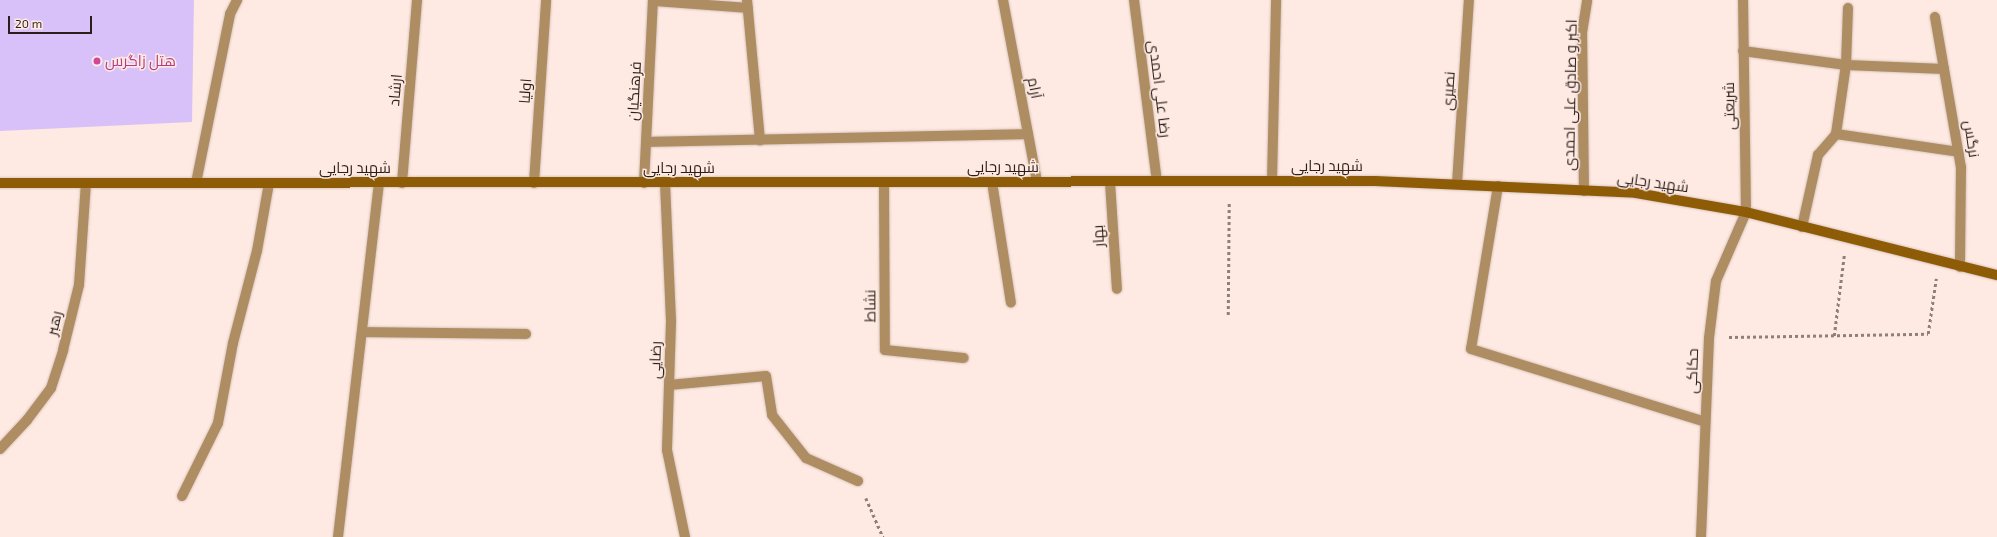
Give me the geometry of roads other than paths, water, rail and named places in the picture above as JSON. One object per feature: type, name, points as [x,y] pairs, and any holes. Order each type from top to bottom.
[{"type":"main road","name":"شهید رجایی","points":[[0,183],[379,184],[1375,181],[1457,184],[1636,193],[1746,212],[1939,262],[1997,275]]},
{"type":"street","points":[[196,183],[230,14],[237,0]]},
{"type":"street","name":"ارشاد","points":[[402,183],[417,0]]},
{"type":"street","name":"اولیا","points":[[534,183],[546,0]]},
{"type":"street","points":[[653,0],[748,4],[760,140]]},
{"type":"street","name":"فرهنگیان","points":[[644,183],[653,0]]},
{"type":"street","name":"آرام","points":[[1003,0],[1037,182]]},
{"type":"street","name":"رضا علی احمدی","points":[[1134,0],[1157,181]]},
{"type":"street","points":[[1272,181],[1276,0]]},
{"type":"street","name":"نصیری","points":[[1457,184],[1469,0]]},
{"type":"street","name":"اکبر و صادق علی احمدی","points":[[1584,191],[1582,33],[1587,0]]},
{"type":"street","name":"شریعتی","points":[[1742,0],[1746,212]]},
{"type":"street","points":[[1802,227],[1818,155],[1836,134],[1846,65],[1848,8]]},
{"type":"street","name":"نرگس","points":[[1935,17],[1959,152],[1960,267]]},
{"type":"street","points":[[1744,51],[1846,65],[1944,69]]},
{"type":"street","points":[[647,142],[1028,134]]},
{"type":"street","points":[[1836,134],[1959,152]]},
{"type":"street","name":"رضایی","points":[[665,182],[671,322],[667,450],[685,537]]},
{"type":"street","name":"نشاط","points":[[884,182],[885,350],[964,358]]},
{"type":"street","points":[[992,182],[1011,303]]},
{"type":"street","name":"بهار","points":[[1110,182],[1117,288]]},
{"type":"street","name":"رهبر","points":[[0,450],[27,420],[50,388],[63,350],[78,285],[86,183]]},
{"type":"street","points":[[182,496],[218,424],[233,343],[257,251],[270,183]]},
{"type":"street","points":[[338,537],[379,184]]},
{"type":"street","points":[[1498,186],[1471,349],[1706,422]]},
{"type":"street","name":"حکاکی","points":[[1701,537],[1709,338],[1716,281],[1746,212]]},
{"type":"street","points":[[362,332],[526,334]]},
{"type":"street","points":[[669,385],[766,376],[772,415],[806,458],[858,481]]},
{"type":"place","name":"هتل زاگرس","points":[[97,61]]}]
